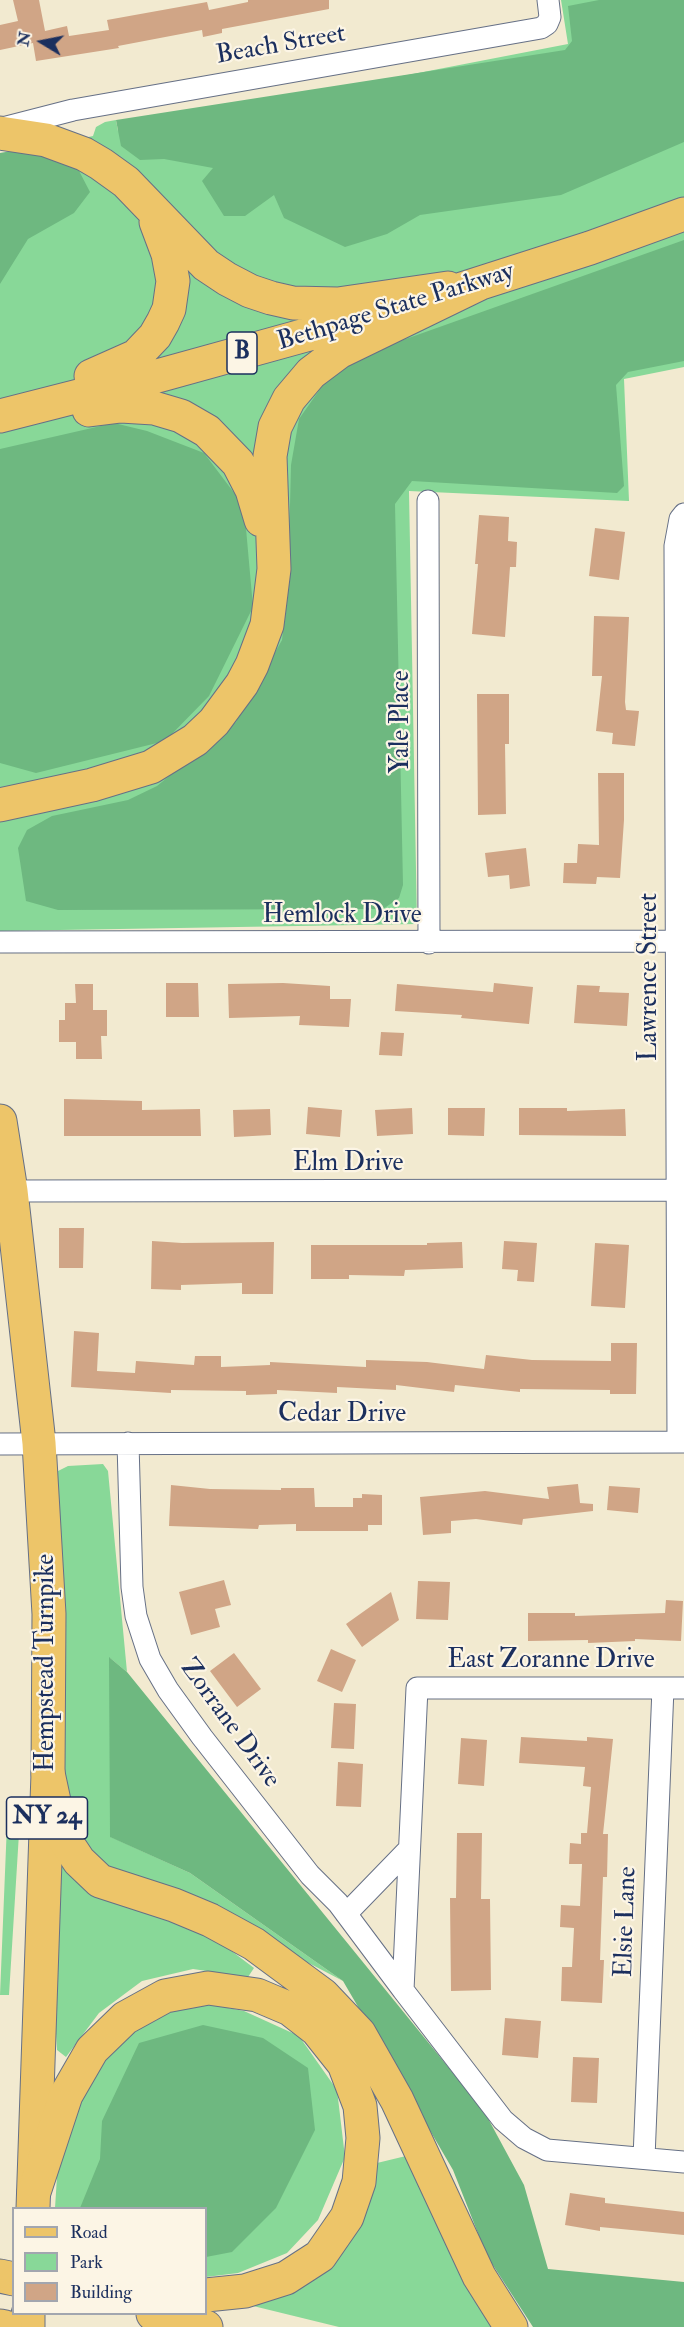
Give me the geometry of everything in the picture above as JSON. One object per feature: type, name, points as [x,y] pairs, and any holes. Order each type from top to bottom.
[{"type":"main road","points":[[0,133],[46,140],[84,154],[115,173],[206,265],[250,291],[293,303],[338,304],[481,283]]},
{"type":"main road","points":[[0,416],[120,365],[136,356],[155,336],[169,309],[173,281],[168,254],[152,212]]},
{"type":"main road","name":"Bethpage State Parkway","points":[[0,416],[262,348],[481,283],[590,248],[684,214]]},
{"type":"main road","points":[[0,805],[121,778],[151,767],[195,740],[228,705],[252,666],[267,625],[274,568],[269,473],[272,442],[281,414],[299,385],[325,362],[355,342],[481,283]]},
{"type":"main road","points":[[0,416],[138,405],[169,411],[194,423],[218,440],[246,476],[258,507],[274,568]]},
{"type":"main road","name":"Hempstead Turnpike","points":[[0,1121],[6,1189],[39,1443],[50,1614],[48,1773],[33,2200]]},
{"type":"main road","points":[[48,1773],[61,1834],[79,1861],[100,1881],[174,1905],[210,1920],[254,1944],[323,1995],[359,2033],[397,2100],[479,2276],[511,2327]]},
{"type":"main road","points":[[33,2200],[66,2095],[92,2050],[125,2018],[165,1996],[208,1988],[257,1995],[290,2009],[317,2031],[344,2064],[360,2106],[363,2138],[358,2182],[348,2217],[320,2256],[286,2278],[245,2291],[207,2295]]},
{"type":"main road","points":[[161,2315],[206,2327]]},
{"type":"main road","points":[[0,2326],[6,2327]]},
{"type":"street","name":"Beach Street","points":[[0,129],[73,110],[541,28],[547,24],[550,17],[548,0]]},
{"type":"street","name":"Yale Place","points":[[428,501],[429,943]]},
{"type":"street","name":"Lawrence Street","points":[[681,1442],[680,941],[675,546],[680,519],[684,514]]},
{"type":"street","name":"Hemlock Drive","points":[[0,942],[680,941]]},
{"type":"street","name":"Elm Drive","points":[[6,1189],[681,1190]]},
{"type":"street","name":"Cedar Drive","points":[[0,1443],[681,1442]]},
{"type":"street","name":"Zorrane Drive","points":[[128,1443],[132,1587],[136,1616],[150,1659],[168,1690],[202,1737],[310,1875],[346,1914],[503,2120],[524,2139],[554,2151],[684,2162]]},
{"type":"street","name":"East Zoranne Drive","points":[[409,1849],[417,1688],[674,1688]]},
{"type":"street","name":"Elsie Lane","points":[[644,2158],[674,1688]]},
{"type":"street","points":[[346,1914],[409,1849]]},
{"type":"street","points":[[403,1990],[409,1849]]},
{"type":"green space","points":[[561,0],[684,0],[684,367],[624,379],[629,501],[409,491],[417,924],[0,931],[0,156],[93,136],[96,127],[105,122],[116,120],[118,131],[568,44]]},
{"type":"green space","points":[[599,0],[684,0],[684,142],[561,195],[420,215],[387,234],[345,247],[284,218],[274,195],[245,216],[224,216],[202,181],[213,168],[164,159],[140,160],[121,146],[116,120],[565,50],[572,41],[568,6]]},
{"type":"green space","points":[[28,148],[77,167],[90,192],[74,213],[28,239],[0,284],[0,153]]},
{"type":"green space","points":[[684,240],[684,361],[628,372],[616,385],[624,486],[617,493],[412,481],[395,504],[403,885],[399,898],[383,909],[58,910],[26,901],[18,848],[27,830],[52,816],[128,800],[157,786],[236,722],[282,640],[288,585],[291,465],[299,419],[325,382],[358,356]]},
{"type":"green space","points":[[114,423],[147,431],[204,453],[244,506],[253,607],[209,696],[165,741],[36,773],[0,763],[0,449]]},
{"type":"green space","points":[[103,1464],[108,1471],[127,1672],[110,1658],[111,1837],[190,1873],[343,1981],[219,1916],[100,1872],[61,1804],[56,1472],[68,1466]]},
{"type":"green space","points":[[109,1657],[127,1672],[484,2111],[524,2185],[548,2269],[684,2282],[684,2327],[533,2327],[487,2256],[453,2170],[343,1981],[190,1873],[110,1837]]},
{"type":"green space","points":[[8,1799],[21,1801],[9,1995],[0,1995]]},
{"type":"green space","points":[[57,1853],[221,1943],[254,1968],[248,1977],[193,1969],[142,1981],[99,2013],[66,2057],[57,2050],[53,1983]]},
{"type":"green space","points":[[197,2002],[244,2011],[299,2036],[337,2090],[345,2157],[318,2220],[287,2253],[238,2273],[207,2277],[207,2207],[55,2207],[60,2130],[123,2030]]},
{"type":"green space","points":[[203,2025],[263,2038],[308,2068],[315,2130],[276,2208],[232,2252],[207,2257],[207,2207],[80,2207],[100,2159],[102,2121],[139,2043]]},
{"type":"green space","points":[[406,2156],[494,2327],[339,2327],[245,2304],[288,2292],[377,2163]]},
{"type":"building","points":[[13,0],[39,0],[45,31],[67,26],[69,36],[109,30],[107,20],[207,2],[209,10],[248,2],[248,0],[329,0],[329,9],[222,29],[222,33],[203,37],[202,30],[118,46],[119,48],[36,61],[33,43],[0,50],[0,25],[18,21]]},
{"type":"building","points":[[479,515],[509,517],[508,541],[517,542],[516,567],[510,567],[505,637],[472,634],[478,564],[475,564]]},
{"type":"building","points":[[595,528],[625,532],[619,580],[589,576]]},
{"type":"building","points":[[594,616],[629,617],[625,702],[626,710],[639,711],[635,746],[612,744],[613,733],[596,731],[602,676],[592,676]]},
{"type":"building","points":[[477,694],[509,694],[509,744],[505,744],[506,814],[478,815]]},
{"type":"building","points":[[598,773],[624,773],[620,878],[597,877],[596,884],[563,883],[564,863],[577,863],[578,844],[599,845]]},
{"type":"building","points":[[526,848],[530,886],[510,889],[509,875],[488,877],[485,853]]},
{"type":"building","points":[[166,983],[198,983],[199,1017],[166,1017]]},
{"type":"building","points":[[283,983],[330,986],[330,999],[351,999],[349,1027],[299,1025],[300,1016],[229,1018],[228,984]]},
{"type":"building","points":[[494,983],[533,987],[529,1024],[461,1018],[462,1015],[395,1011],[397,984],[493,992]]},
{"type":"building","points":[[75,984],[93,984],[93,1010],[107,1010],[107,1036],[101,1036],[102,1059],[76,1059],[76,1042],[59,1042],[59,1020],[65,1020],[65,1003],[76,1003]]},
{"type":"building","points":[[577,985],[600,986],[599,992],[629,993],[627,1026],[574,1023]]},
{"type":"building","points":[[381,1032],[404,1033],[402,1056],[379,1055]]},
{"type":"building","points":[[64,1099],[142,1101],[142,1110],[200,1109],[201,1136],[64,1136]]},
{"type":"building","points":[[308,1107],[342,1110],[340,1137],[306,1134]]},
{"type":"building","points":[[412,1108],[413,1134],[377,1136],[375,1110]]},
{"type":"building","points":[[448,1108],[485,1108],[484,1136],[448,1135]]},
{"type":"building","points":[[519,1108],[567,1108],[567,1111],[625,1109],[626,1136],[519,1135]]},
{"type":"building","points":[[270,1109],[271,1135],[234,1137],[233,1110]]},
{"type":"building","points":[[59,1228],[84,1228],[83,1268],[59,1268]]},
{"type":"building","points":[[152,1241],[274,1242],[273,1294],[242,1294],[242,1283],[181,1285],[181,1290],[151,1289]]},
{"type":"building","points":[[504,1241],[537,1243],[534,1282],[517,1281],[518,1270],[502,1269]]},
{"type":"building","points":[[462,1242],[463,1268],[405,1270],[404,1276],[349,1275],[349,1279],[311,1279],[311,1245],[427,1245],[427,1243]]},
{"type":"building","points":[[595,1243],[629,1245],[625,1308],[591,1306]]},
{"type":"building","points":[[74,1331],[99,1333],[97,1371],[135,1373],[136,1361],[194,1365],[195,1356],[221,1356],[221,1367],[270,1365],[270,1362],[366,1367],[366,1360],[427,1362],[484,1369],[486,1355],[532,1360],[611,1361],[611,1343],[637,1343],[636,1394],[610,1394],[610,1390],[520,1389],[520,1392],[455,1385],[454,1392],[396,1385],[396,1390],[337,1387],[337,1393],[277,1390],[277,1394],[246,1395],[246,1391],[171,1390],[171,1393],[71,1387]]},
{"type":"building","points":[[578,1484],[580,1503],[593,1504],[593,1511],[523,1519],[522,1525],[476,1519],[451,1521],[451,1533],[423,1535],[420,1497],[485,1491],[549,1499],[547,1487]]},
{"type":"building","points":[[171,1485],[210,1489],[314,1488],[315,1507],[353,1507],[353,1498],[362,1498],[362,1494],[382,1495],[382,1525],[368,1525],[368,1531],[296,1531],[296,1524],[259,1525],[258,1529],[169,1526]]},
{"type":"building","points":[[609,1486],[640,1488],[638,1513],[607,1510]]},
{"type":"building","points":[[224,1580],[231,1605],[215,1609],[220,1627],[191,1635],[179,1592]]},
{"type":"building","points":[[418,1581],[450,1582],[448,1620],[416,1619]]},
{"type":"building","points":[[391,1592],[399,1620],[362,1647],[346,1624]]},
{"type":"building","points":[[666,1600],[683,1601],[681,1641],[635,1639],[635,1641],[588,1643],[588,1640],[528,1641],[528,1613],[575,1613],[575,1616],[665,1613]]},
{"type":"building","points":[[331,1649],[356,1660],[342,1692],[317,1681]]},
{"type":"building","points":[[234,1653],[261,1689],[237,1707],[210,1671]]},
{"type":"building","points":[[334,1703],[356,1704],[354,1749],[331,1748]]},
{"type":"building","points":[[521,1737],[587,1741],[587,1737],[613,1739],[603,1834],[608,1834],[607,1877],[603,1877],[600,1960],[604,1960],[602,2003],[561,2001],[562,1967],[572,1967],[574,1928],[560,1927],[561,1905],[580,1906],[582,1864],[569,1864],[570,1843],[581,1844],[581,1833],[587,1833],[591,1787],[583,1786],[585,1767],[519,1763]]},
{"type":"building","points":[[461,1738],[487,1740],[484,1786],[458,1784]]},
{"type":"building","points":[[338,1762],[363,1764],[361,1807],[336,1806]]},
{"type":"building","points":[[457,1833],[482,1833],[481,1899],[490,1899],[491,1990],[451,1991],[450,1898],[456,1898]]},
{"type":"building","points":[[505,2018],[541,2021],[538,2058],[502,2055]]},
{"type":"building","points":[[573,2057],[599,2058],[597,2103],[571,2102]]},
{"type":"building","points":[[570,2193],[605,2198],[605,2203],[684,2212],[684,2235],[600,2227],[600,2231],[565,2225]]}]
